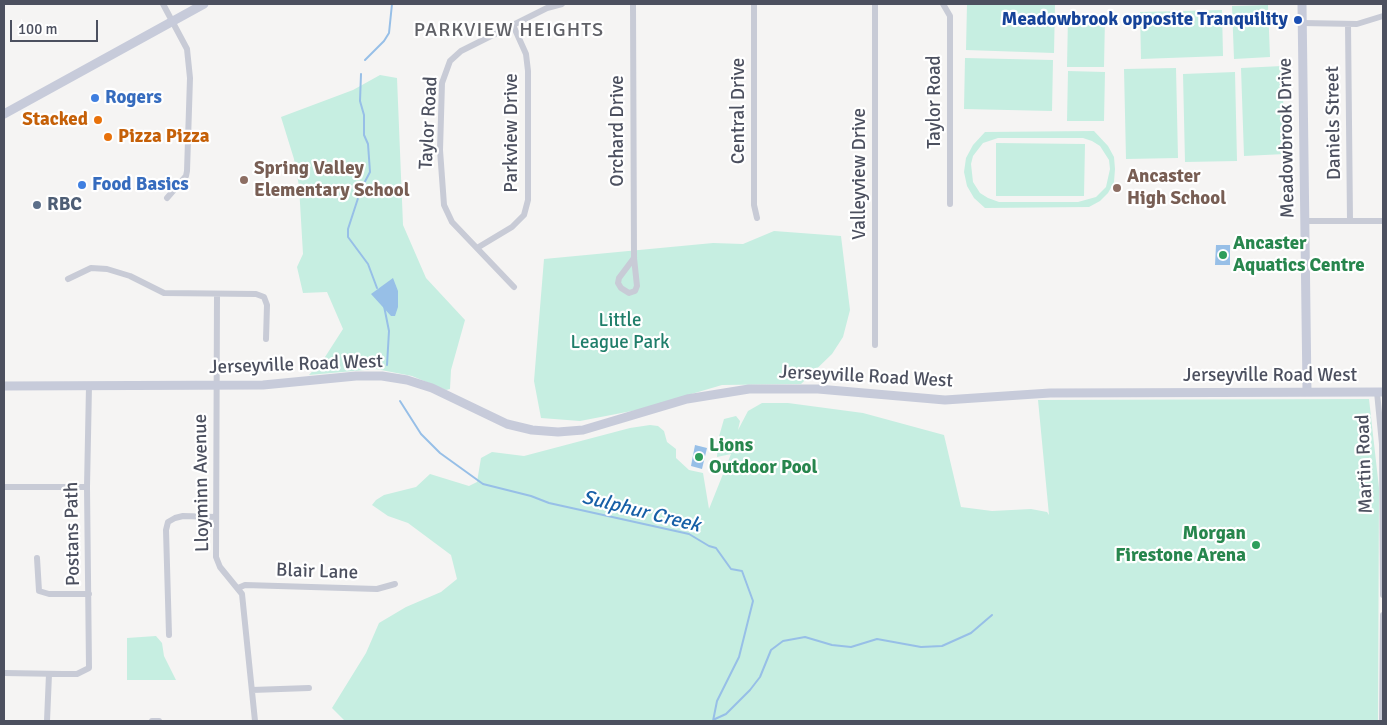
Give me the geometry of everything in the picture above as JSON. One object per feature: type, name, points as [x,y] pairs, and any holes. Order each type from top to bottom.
[{"type":"main road","points":[[4,114],[204,4]]},
{"type":"main road","name":"Meadowbrook Drive","points":[[1302,4],[1306,391]]},
{"type":"main road","name":"Jerseyville Road West","points":[[4,386],[263,385],[356,376],[382,376],[407,380],[432,388],[507,424],[532,430],[558,432],[583,430],[687,399],[749,389],[818,388],[945,400],[1050,393],[1380,392]]},
{"type":"street","points":[[164,4],[187,49],[189,58],[187,171],[186,176],[167,198]]},
{"type":"street","name":"Taylor Road","points":[[514,287],[452,222],[444,204],[440,150],[442,83],[450,61],[461,51],[547,8],[562,4]]},
{"type":"street","name":"Orchard Drive","points":[[633,4],[634,258],[637,286],[635,291],[629,292],[621,288],[618,283],[619,278],[634,258]]},
{"type":"street","name":"Central Drive","points":[[754,4],[754,205],[757,218]]},
{"type":"street","name":"Valleyview Drive","points":[[875,4],[875,344]]},
{"type":"street","name":"Taylor Road","points":[[942,4],[950,16],[950,204]]},
{"type":"street","points":[[1302,23],[1348,24],[1367,22],[1383,16]]},
{"type":"street","name":"Daniels Street","points":[[1348,24],[1350,221]]},
{"type":"street","name":"Parkview Drive","points":[[477,248],[512,228],[524,215],[528,200],[528,71],[526,54],[512,25]]},
{"type":"street","points":[[1304,221],[1383,221]]},
{"type":"street","points":[[68,279],[91,268],[107,269],[130,276],[164,293],[256,294],[264,297],[268,312],[266,339]]},
{"type":"street","name":"Lloyminn Avenue","points":[[217,295],[216,558],[220,567],[242,594],[247,627],[255,721]]},
{"type":"street","name":"Postans Path","points":[[49,674],[77,674],[89,668],[90,594],[87,487],[89,386]]},
{"type":"street","name":"Martin Road","points":[[1380,392],[1383,595]]},
{"type":"street","points":[[4,487],[87,487]]},
{"type":"street","points":[[169,635],[168,522],[183,516],[216,517]]},
{"type":"street","points":[[37,558],[39,590],[48,594],[90,594]]},
{"type":"street","name":"Blair Lane","points":[[238,588],[245,585],[376,589],[395,584]]},
{"type":"street","points":[[1382,721],[1383,615]]},
{"type":"street","points":[[4,673],[49,674],[47,721]]},
{"type":"street","points":[[252,690],[308,688]]},
{"type":"street","points":[[152,721],[159,721]]},
{"type":"green space","points":[[967,4],[1055,4],[1054,53],[966,50]]},
{"type":"green space","points":[[1268,5],[1270,57],[1234,59],[1232,6]]},
{"type":"green space","points":[[1222,10],[1223,56],[1141,59],[1140,12]]},
{"type":"green space","points":[[1068,17],[1105,18],[1104,67],[1067,67]]},
{"type":"green space","points":[[965,58],[1053,60],[1052,111],[964,109]]},
{"type":"green space","points":[[1282,66],[1285,154],[1244,156],[1241,68]]},
{"type":"green space","points":[[1176,68],[1178,158],[1126,159],[1124,69]]},
{"type":"green space","points":[[1068,71],[1105,72],[1104,121],[1067,121]]},
{"type":"green space","points":[[1235,72],[1237,161],[1185,162],[1183,74]]},
{"type":"green space","points":[[380,75],[397,78],[403,225],[426,278],[465,320],[451,370],[450,389],[446,390],[412,376],[376,369],[309,375],[325,357],[343,329],[327,292],[303,293],[297,267],[303,254],[299,186],[294,159],[281,117],[353,90]]},
{"type":"green space","points":[[1094,131],[1108,146],[1114,157],[1114,182],[1108,193],[1100,201],[1089,207],[985,208],[974,198],[967,186],[964,172],[966,158],[973,145],[985,132]],"holes":[[[998,138],[1083,138],[1100,146],[1109,160],[1110,169],[1106,187],[1096,197],[1078,202],[999,202],[980,193],[973,182],[971,164],[973,156],[983,143]]]},
{"type":"green space","points":[[996,143],[1085,144],[1084,196],[996,196]]},
{"type":"green space","name":"Little League Park","points":[[774,231],[841,236],[850,310],[843,337],[832,354],[801,384],[722,385],[637,410],[580,421],[541,418],[534,381],[544,259],[713,243],[743,244]]},
{"type":"green space","points":[[1369,399],[1379,488],[1378,721],[345,721],[332,708],[366,653],[379,623],[406,607],[441,592],[457,579],[451,555],[408,523],[388,516],[372,505],[384,495],[416,487],[430,474],[469,486],[477,482],[481,458],[492,452],[524,456],[630,428],[650,425],[658,426],[664,431],[667,442],[676,449],[676,458],[689,470],[703,473],[709,509],[731,454],[717,457],[718,440],[724,419],[736,416],[740,421],[738,430],[748,411],[762,403],[788,403],[863,413],[944,435],[961,507],[992,511],[1031,509],[1047,512],[1049,515],[1038,400]]},
{"type":"green space","points":[[156,636],[162,643],[164,656],[176,680],[127,680],[127,638]]},
{"type":"water","name":"Ancaster Aquatics Centre","points":[[1216,245],[1230,245],[1230,265],[1215,265]]},
{"type":"water","points":[[393,278],[398,291],[398,307],[395,316],[391,316],[371,294]]},
{"type":"water","name":"Lions Outdoor Pool","points":[[695,445],[707,448],[702,469],[691,466]]},
{"type":"waterway","points":[[365,60],[384,41],[389,33],[392,4]]},
{"type":"waterway","points":[[361,74],[360,101],[364,115],[364,135],[368,144],[370,172],[361,189],[348,229],[348,237],[368,264],[377,288]]},
{"type":"waterway","name":"Sulphur Creek","points":[[384,306],[389,331],[387,365]]},
{"type":"waterway","name":"Sulphur Creek","points":[[400,401],[421,434],[440,453],[483,484],[531,496],[549,503],[689,534],[716,548],[731,569],[742,571],[753,601],[739,657],[717,701],[713,721]]},
{"type":"waterway","points":[[715,719],[726,714],[750,690],[760,677],[771,650],[783,641],[805,637],[832,645],[851,647],[877,639],[921,647],[942,646],[971,633],[992,615]]},
{"type":"place","name":"Meadowbrook opposite Tranquility","points":[[1298,20]]},
{"type":"place","name":"Rogers","points":[[95,98]]},
{"type":"place","name":"Stacked","points":[[98,120]]},
{"type":"place","name":"Pizza Pizza","points":[[108,137]]},
{"type":"place","name":"Spring Valley Elementary School","points":[[244,180]]},
{"type":"place","name":"Food Basics","points":[[82,185]]},
{"type":"place","name":"Ancaster High School","points":[[1117,188]]},
{"type":"place","name":"RBC","points":[[37,205]]},
{"type":"place","name":"Ancaster Aquatics Centre","points":[[1223,255]]},
{"type":"place","name":"Lions Outdoor Pool","points":[[699,457]]},
{"type":"place","name":"Morgan Firestone Arena","points":[[1256,545]]},
{"type":"district","name":"PARKVIEW HEIGHTS","points":[[509,31]]}]
